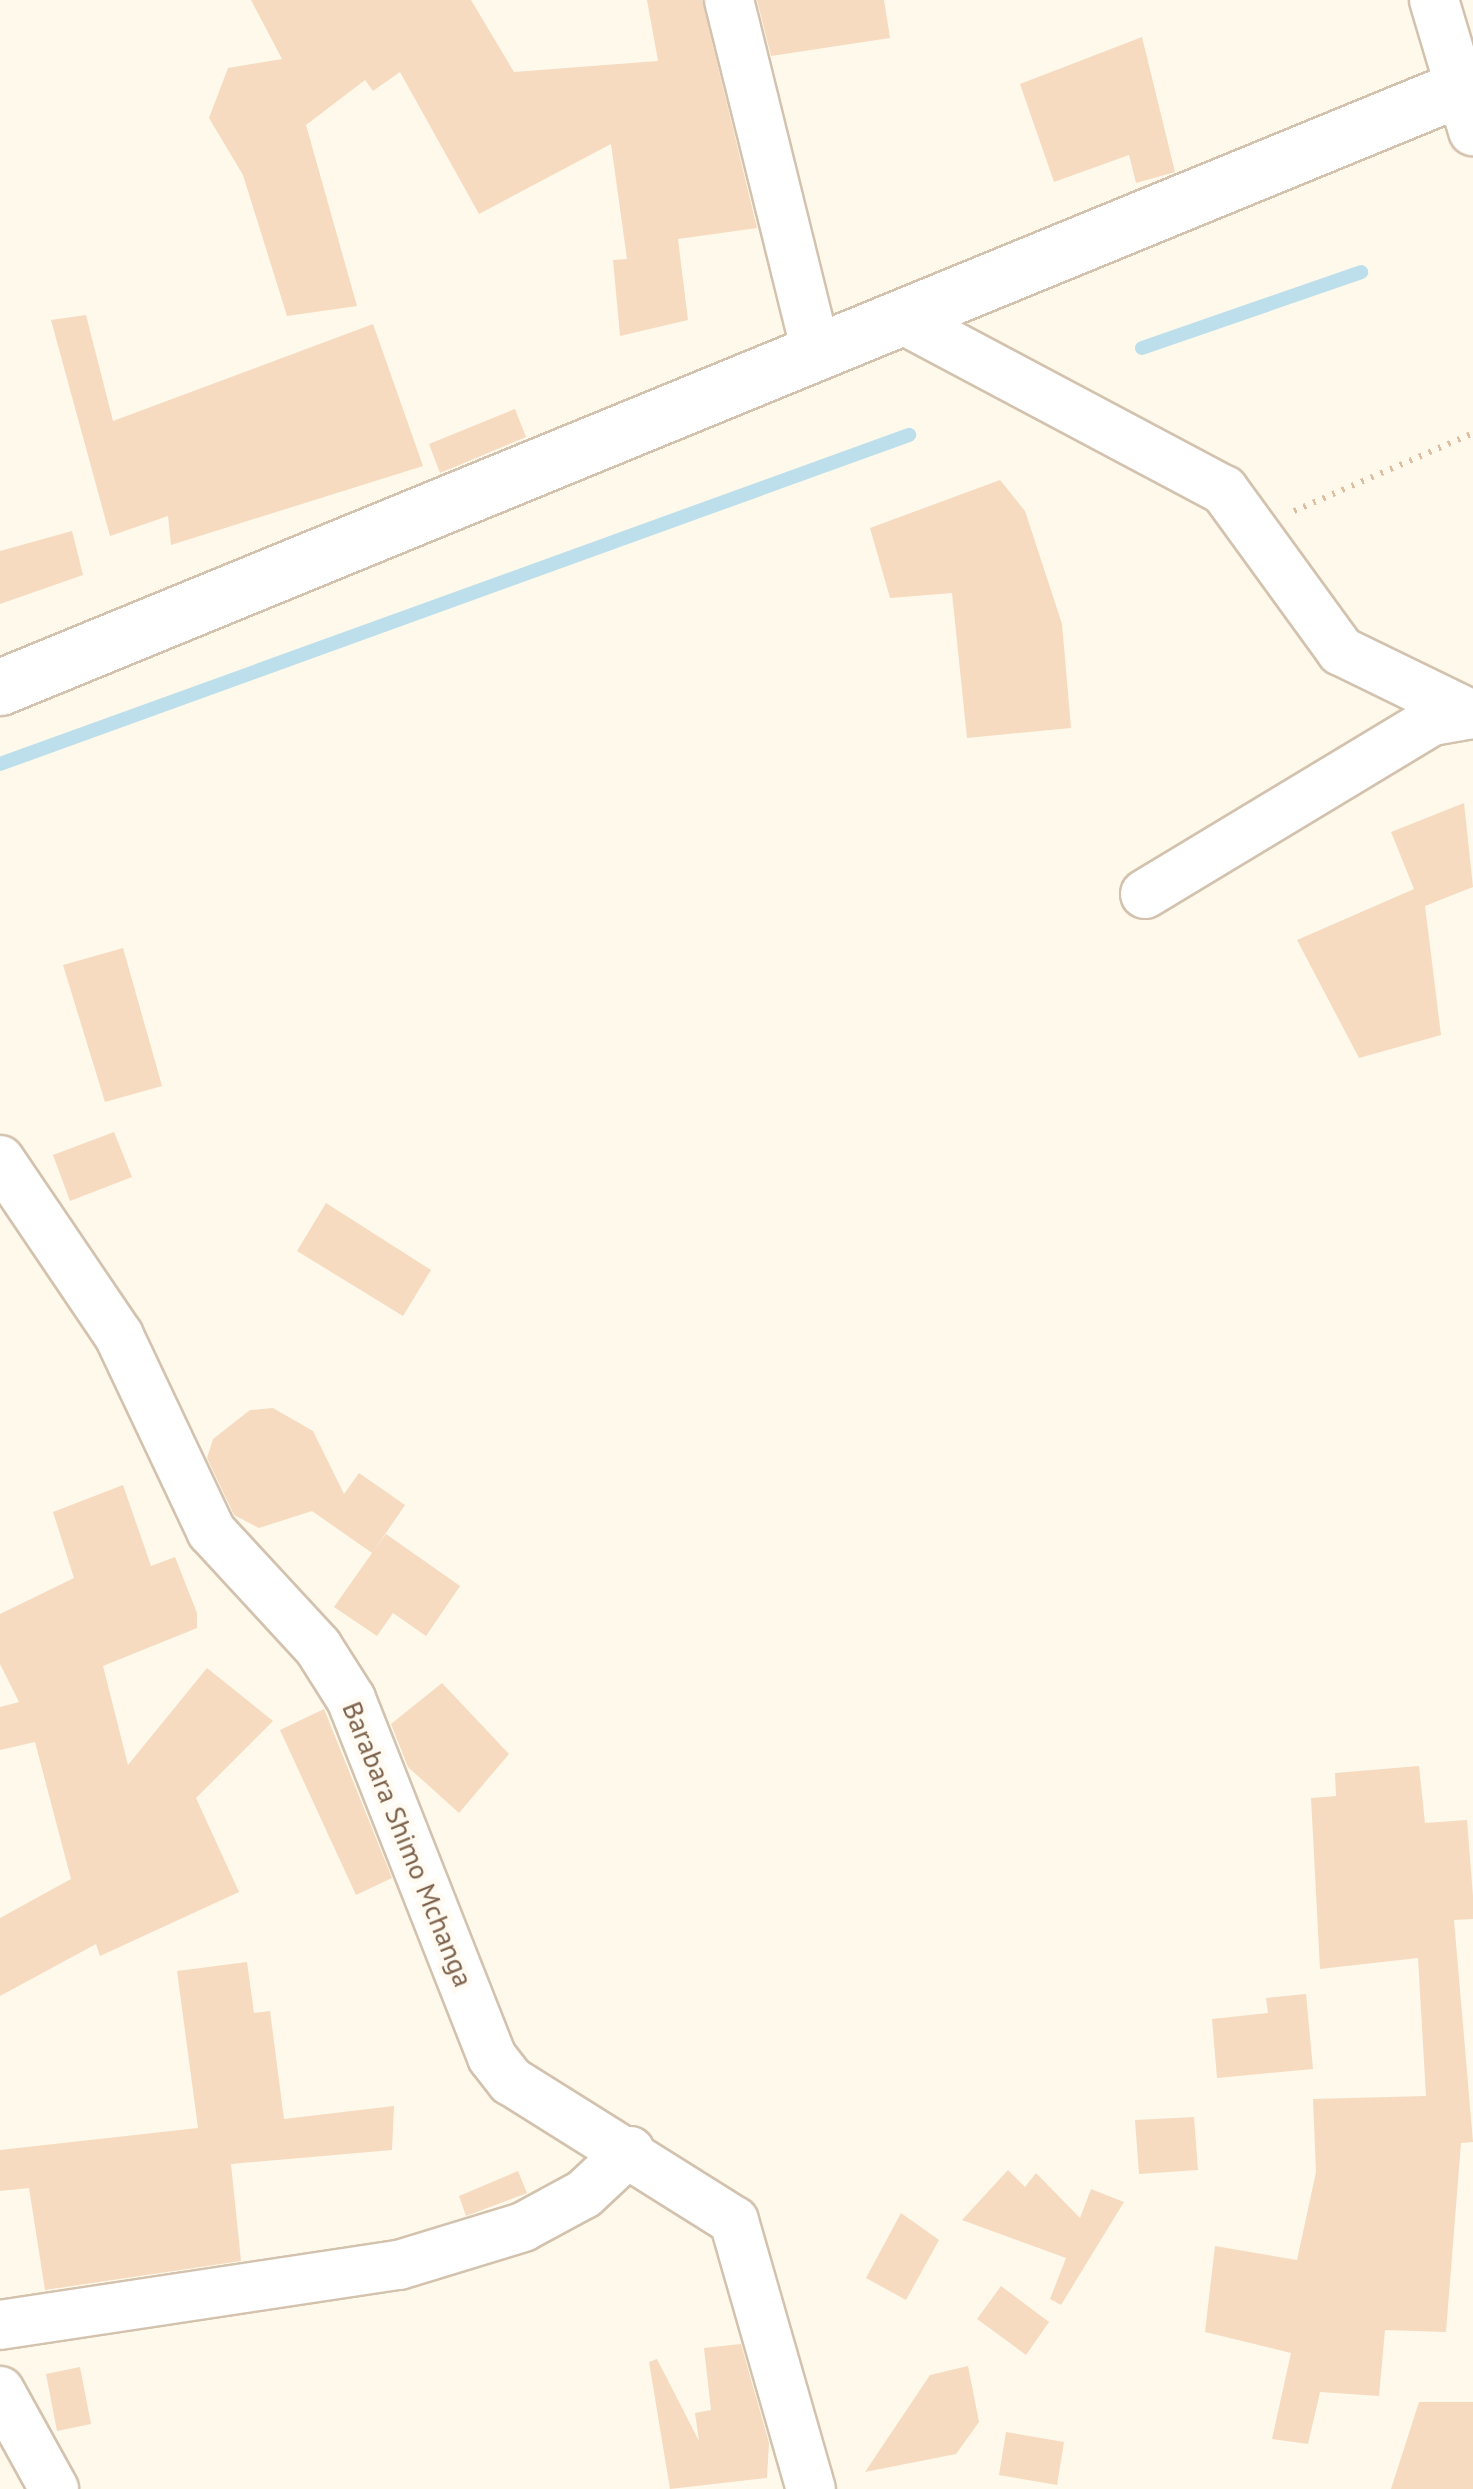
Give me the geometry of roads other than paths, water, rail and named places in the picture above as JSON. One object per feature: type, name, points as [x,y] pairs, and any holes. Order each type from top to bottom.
[{"type":"street","points":[[729,0],[817,356]]},
{"type":"street","points":[[0,687],[817,356],[898,317],[1467,101],[1434,0]]},
{"type":"street","points":[[898,317],[1177,459],[1224,490],[1342,651],[1471,714]]},
{"type":"street","points":[[1145,894],[1432,721],[1471,714]]},
{"type":"street","name":"Barabara Shimo Mchanga","points":[[0,1160],[119,1336],[211,1531],[318,1647],[351,1699],[492,2057],[511,2080],[630,2151],[734,2220],[811,2489]]},
{"type":"street","points":[[0,2325],[399,2265],[523,2228],[584,2194],[630,2151]]},
{"type":"street","points":[[0,2390],[54,2489]]},
{"type":"waterway","points":[[1142,348],[1361,272]]},
{"type":"waterway","points":[[0,764],[909,435]]}]
